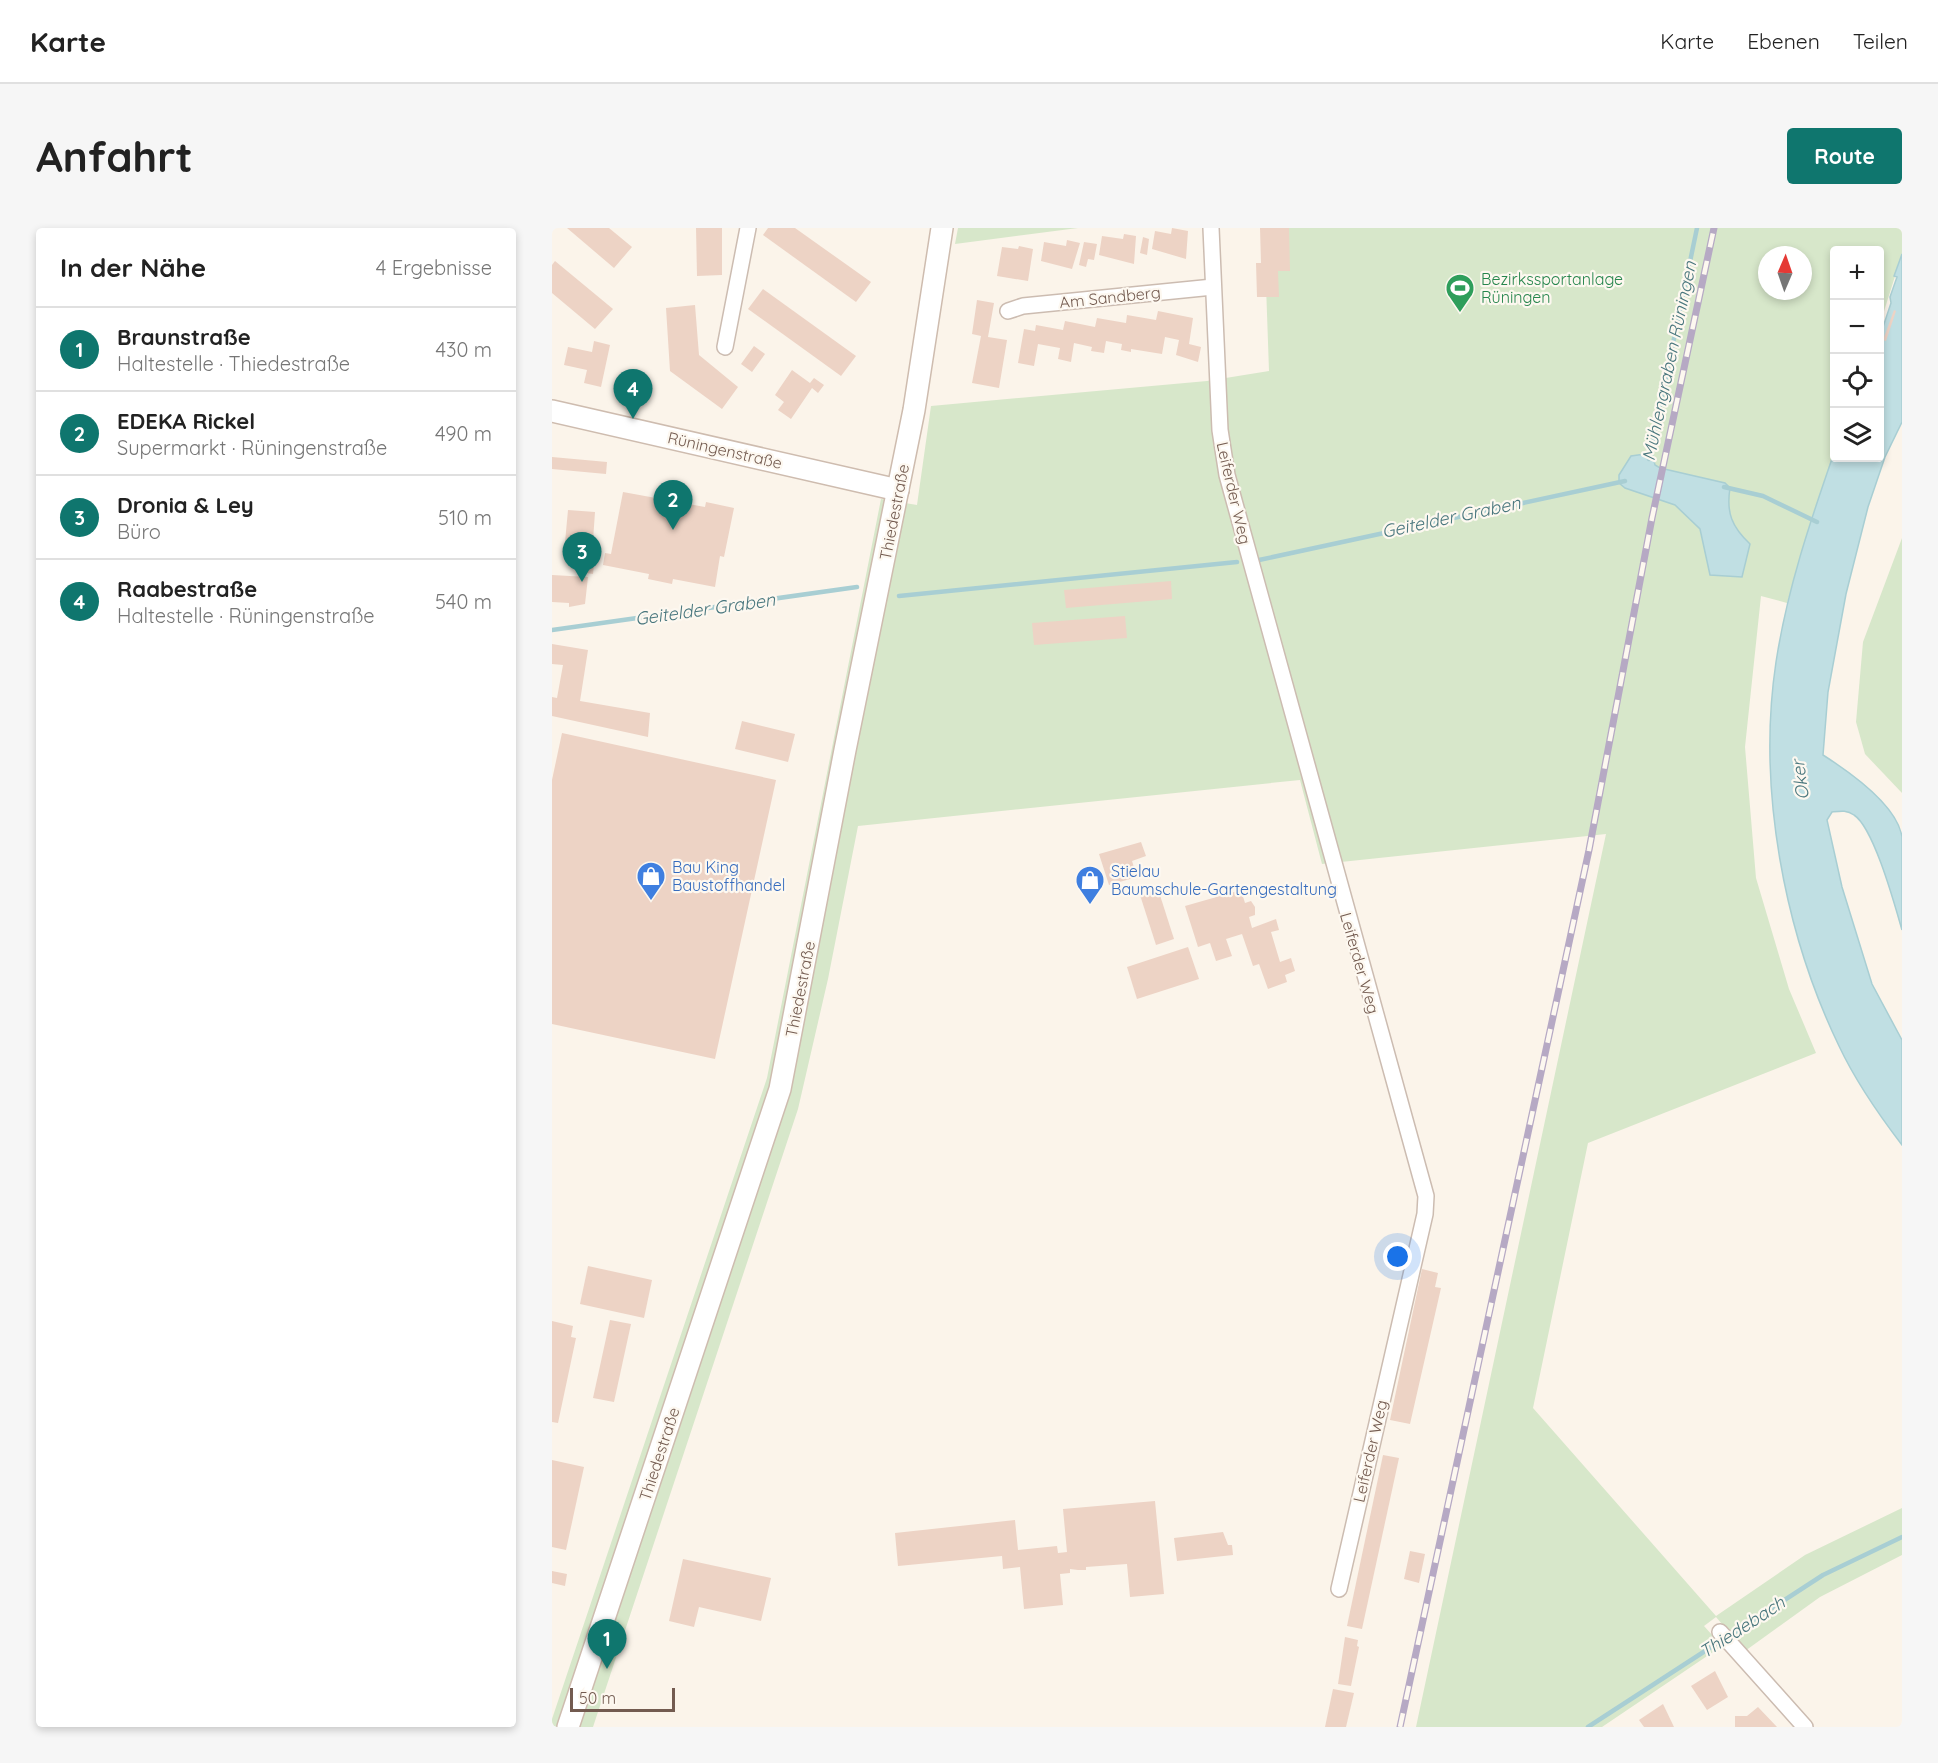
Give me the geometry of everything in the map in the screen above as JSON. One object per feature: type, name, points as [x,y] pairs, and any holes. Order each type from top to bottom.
[{"type":"street","points":[[724,347],[748,228]]},
{"type":"street","name":"Thiedestraße","points":[[568,1727],[780,1089],[915,402],[942,228]]},
{"type":"street","name":"Leiferder Weg","points":[[1211,228],[1220,430],[1227,475],[1426,1196],[1425,1214],[1339,1589]]},
{"type":"street","name":"Am Sandberg","points":[[1008,311],[1023,306],[1213,287]]},
{"type":"street","name":"Rüningenstraße","points":[[552,411],[898,490]]},
{"type":"street","points":[[1720,1632],[1805,1727]]},
{"type":"green space","points":[[958,228],[1078,228],[955,244]]},
{"type":"green space","points":[[1264,228],[1902,228],[1902,254],[1884,311],[1884,246],[1830,246],[1831,462],[1787,603],[1761,596],[1745,747],[1756,878],[1789,989],[1816,1053],[1588,1143],[1533,1408],[1716,1616],[1805,1555],[1902,1508],[1902,1555],[1820,1597],[1745,1651],[1716,1617],[1704,1626],[1722,1646],[1602,1727],[1416,1727],[1606,834],[1322,864],[1300,780],[858,826],[828,979],[798,1109],[593,1727],[552,1727],[552,1719],[767,1078],[881,499],[917,505],[931,406],[1207,381],[1269,371]]},
{"type":"green space","points":[[1902,538],[1902,793],[1865,754],[1856,722],[1863,642]]},
{"type":"water","points":[[1902,254],[1902,422],[1884,460],[1884,324],[1897,277],[1894,276]]},
{"type":"water","points":[[1652,453],[1655,465],[1660,468],[1725,483],[1730,488],[1729,505],[1732,519],[1739,532],[1750,544],[1742,577],[1710,575],[1700,529],[1675,505],[1625,488],[1619,483],[1619,475],[1631,456]]},
{"type":"water","name":"Oker","points":[[1831,462],[1883,462],[1868,507],[1846,594],[1828,692],[1823,755],[1858,779],[1881,801],[1898,825],[1902,837],[1902,930],[1883,868],[1862,823],[1854,815],[1844,811],[1832,812],[1827,820],[1842,887],[1872,984],[1902,1040],[1902,1145],[1852,1072],[1820,1002],[1803,956],[1790,908],[1773,809],[1770,759],[1771,710],[1776,662],[1786,609]]},
{"type":"building","points":[[567,228],[609,228],[632,247],[614,268]]},
{"type":"building","points":[[696,228],[722,228],[722,275],[697,276]]},
{"type":"building","points":[[768,228],[795,228],[871,282],[856,302],[763,235]]},
{"type":"building","points":[[1172,228],[1188,231],[1186,259],[1152,249],[1155,231],[1171,234]]},
{"type":"building","points":[[1260,228],[1289,228],[1290,271],[1278,271],[1279,297],[1257,297],[1256,263],[1261,263]]},
{"type":"building","points":[[1124,234],[1136,236],[1134,264],[1099,255],[1102,236],[1123,239]]},
{"type":"building","points":[[1143,237],[1149,239],[1147,255],[1140,253]]},
{"type":"building","points":[[1067,240],[1080,243],[1072,269],[1041,261],[1044,242],[1066,246]]},
{"type":"building","points":[[1084,242],[1097,244],[1094,260],[1088,259],[1086,267],[1079,265]]},
{"type":"building","points":[[1019,246],[1033,249],[1028,281],[997,276],[1002,247],[1018,249]]},
{"type":"building","points":[[555,261],[613,309],[595,329],[552,293],[552,265]]},
{"type":"building","points":[[763,289],[856,356],[841,376],[748,309]]},
{"type":"building","points":[[977,300],[994,303],[988,337],[1007,340],[999,388],[972,383],[981,336],[972,334]]},
{"type":"building","points":[[695,305],[699,355],[738,387],[722,409],[670,371],[666,308]]},
{"type":"building","points":[[1894,310],[1896,311],[1886,341],[1884,337]]},
{"type":"building","points":[[1158,311],[1193,318],[1189,344],[1201,347],[1198,362],[1176,355],[1179,340],[1165,337],[1162,354],[1131,349],[1131,352],[1121,350],[1122,344],[1106,341],[1104,353],[1091,351],[1092,347],[1074,343],[1071,362],[1058,359],[1060,348],[1038,344],[1034,366],[1018,363],[1024,329],[1035,331],[1036,325],[1063,330],[1065,321],[1095,327],[1097,318],[1126,323],[1127,315],[1156,320]]},
{"type":"building","points":[[594,341],[610,345],[601,387],[584,383],[587,370],[564,365],[568,347],[592,352]]},
{"type":"building","points":[[754,346],[765,354],[752,372],[741,364]]},
{"type":"building","points":[[792,370],[810,383],[814,378],[824,385],[818,393],[812,388],[791,419],[778,410],[784,402],[775,395]]},
{"type":"building","points":[[552,457],[607,462],[606,474],[552,469]]},
{"type":"building","points":[[623,492],[705,507],[706,502],[734,508],[724,557],[720,556],[715,587],[673,579],[672,584],[648,579],[649,574],[603,565],[605,553],[611,554]]},
{"type":"building","points":[[568,510],[595,512],[593,574],[579,572],[581,554],[564,553]]},
{"type":"building","points":[[552,575],[588,577],[585,604],[569,607],[569,603],[552,602]]},
{"type":"building","points":[[1171,581],[1172,599],[1066,608],[1064,590]]},
{"type":"building","points":[[1125,616],[1127,638],[1034,645],[1032,623]]},
{"type":"building","points":[[552,644],[588,650],[580,701],[650,713],[648,737],[552,716],[552,697],[557,698],[563,665],[552,664]]},
{"type":"building","points":[[742,721],[795,734],[788,762],[735,749]]},
{"type":"building","name":"Bau King Baustoffhandel","points":[[562,733],[776,780],[715,1059],[552,1024],[552,780]]},
{"type":"building","points":[[1141,842],[1146,856],[1132,861],[1137,877],[1109,885],[1099,854]]},
{"type":"building","points":[[1158,889],[1174,939],[1156,945],[1140,895]]},
{"type":"building","points":[[1241,890],[1245,903],[1251,901],[1255,907],[1255,915],[1249,917],[1252,928],[1276,919],[1279,930],[1271,932],[1280,962],[1291,958],[1295,971],[1285,975],[1287,982],[1268,989],[1259,964],[1253,966],[1242,934],[1226,939],[1232,956],[1216,961],[1210,943],[1198,947],[1185,906]]},
{"type":"building","points":[[1188,947],[1199,979],[1137,999],[1127,967]]},
{"type":"building","points":[[588,1266],[652,1280],[644,1318],[580,1304]]},
{"type":"building","points":[[1422,1269],[1438,1273],[1435,1287],[1441,1288],[1410,1424],[1390,1420]]},
{"type":"building","points":[[610,1320],[631,1324],[614,1402],[593,1398]]},
{"type":"building","points":[[552,1321],[573,1326],[571,1337],[576,1338],[558,1423],[552,1422]]},
{"type":"building","points":[[1383,1455],[1399,1458],[1362,1629],[1347,1626]]},
{"type":"building","points":[[552,1460],[584,1467],[566,1550],[552,1547]]},
{"type":"building","points":[[1155,1501],[1164,1594],[1130,1597],[1127,1564],[1086,1567],[1086,1570],[1070,1569],[1070,1573],[1060,1574],[1063,1605],[1024,1609],[1020,1567],[1003,1569],[1002,1556],[898,1566],[895,1533],[1015,1520],[1018,1550],[1057,1546],[1058,1553],[1067,1552],[1063,1509]]},
{"type":"building","points":[[1223,1532],[1228,1545],[1232,1545],[1233,1555],[1177,1561],[1174,1538]]},
{"type":"building","points":[[1410,1551],[1425,1554],[1419,1583],[1404,1579]]},
{"type":"building","points":[[683,1559],[771,1578],[761,1621],[699,1607],[694,1627],[669,1621]]},
{"type":"building","points":[[552,1571],[567,1574],[565,1586],[552,1583]]},
{"type":"building","points":[[1345,1637],[1358,1640],[1357,1646],[1359,1647],[1351,1686],[1338,1684]]},
{"type":"building","points":[[1715,1671],[1728,1697],[1707,1710],[1691,1686]]},
{"type":"building","points":[[1333,1689],[1354,1693],[1346,1727],[1325,1727]]},
{"type":"building","points":[[1663,1704],[1674,1727],[1644,1727],[1639,1720]]},
{"type":"building","points":[[1758,1707],[1777,1727],[1735,1727],[1735,1716],[1747,1716]]},
{"type":"waterway","name":"Mühlengraben Rüningen","points":[[1649,459],[1697,228]]},
{"type":"waterway","name":"Geitelder Graben","points":[[1259,560],[1625,481]]},
{"type":"waterway","name":"Mühlengraben Rüningen","points":[[1724,487],[1763,496],[1817,522]]},
{"type":"waterway","name":"Geitelder Graben","points":[[899,596],[1237,562]]},
{"type":"waterway","name":"Geitelder Graben","points":[[552,630],[857,587]]},
{"type":"waterway","name":"Thiedebach","points":[[1729,1636],[1823,1575],[1902,1537]]},
{"type":"waterway","name":"Thiedebach","points":[[1588,1727],[1722,1640]]},
{"type":"railway","points":[[1400,1727],[1589,850],[1652,518],[1714,228]]},
{"type":"place","name":"Bezirkssportanlage Rüningen","points":[[1460,314]]},
{"type":"place","name":"Raabestraße","points":[[633,419]]},
{"type":"place","name":"EDEKA Rickel","points":[[673,530]]},
{"type":"place","name":"Dronia & Ley","points":[[582,582]]},
{"type":"place","name":"Bau King Baustoffhandel","points":[[651,902]]},
{"type":"place","name":"Stielau Baumschule-Gartengestaltung","points":[[1090,906]]},
{"type":"place","name":"Braunstraße","points":[[607,1669]]}]
